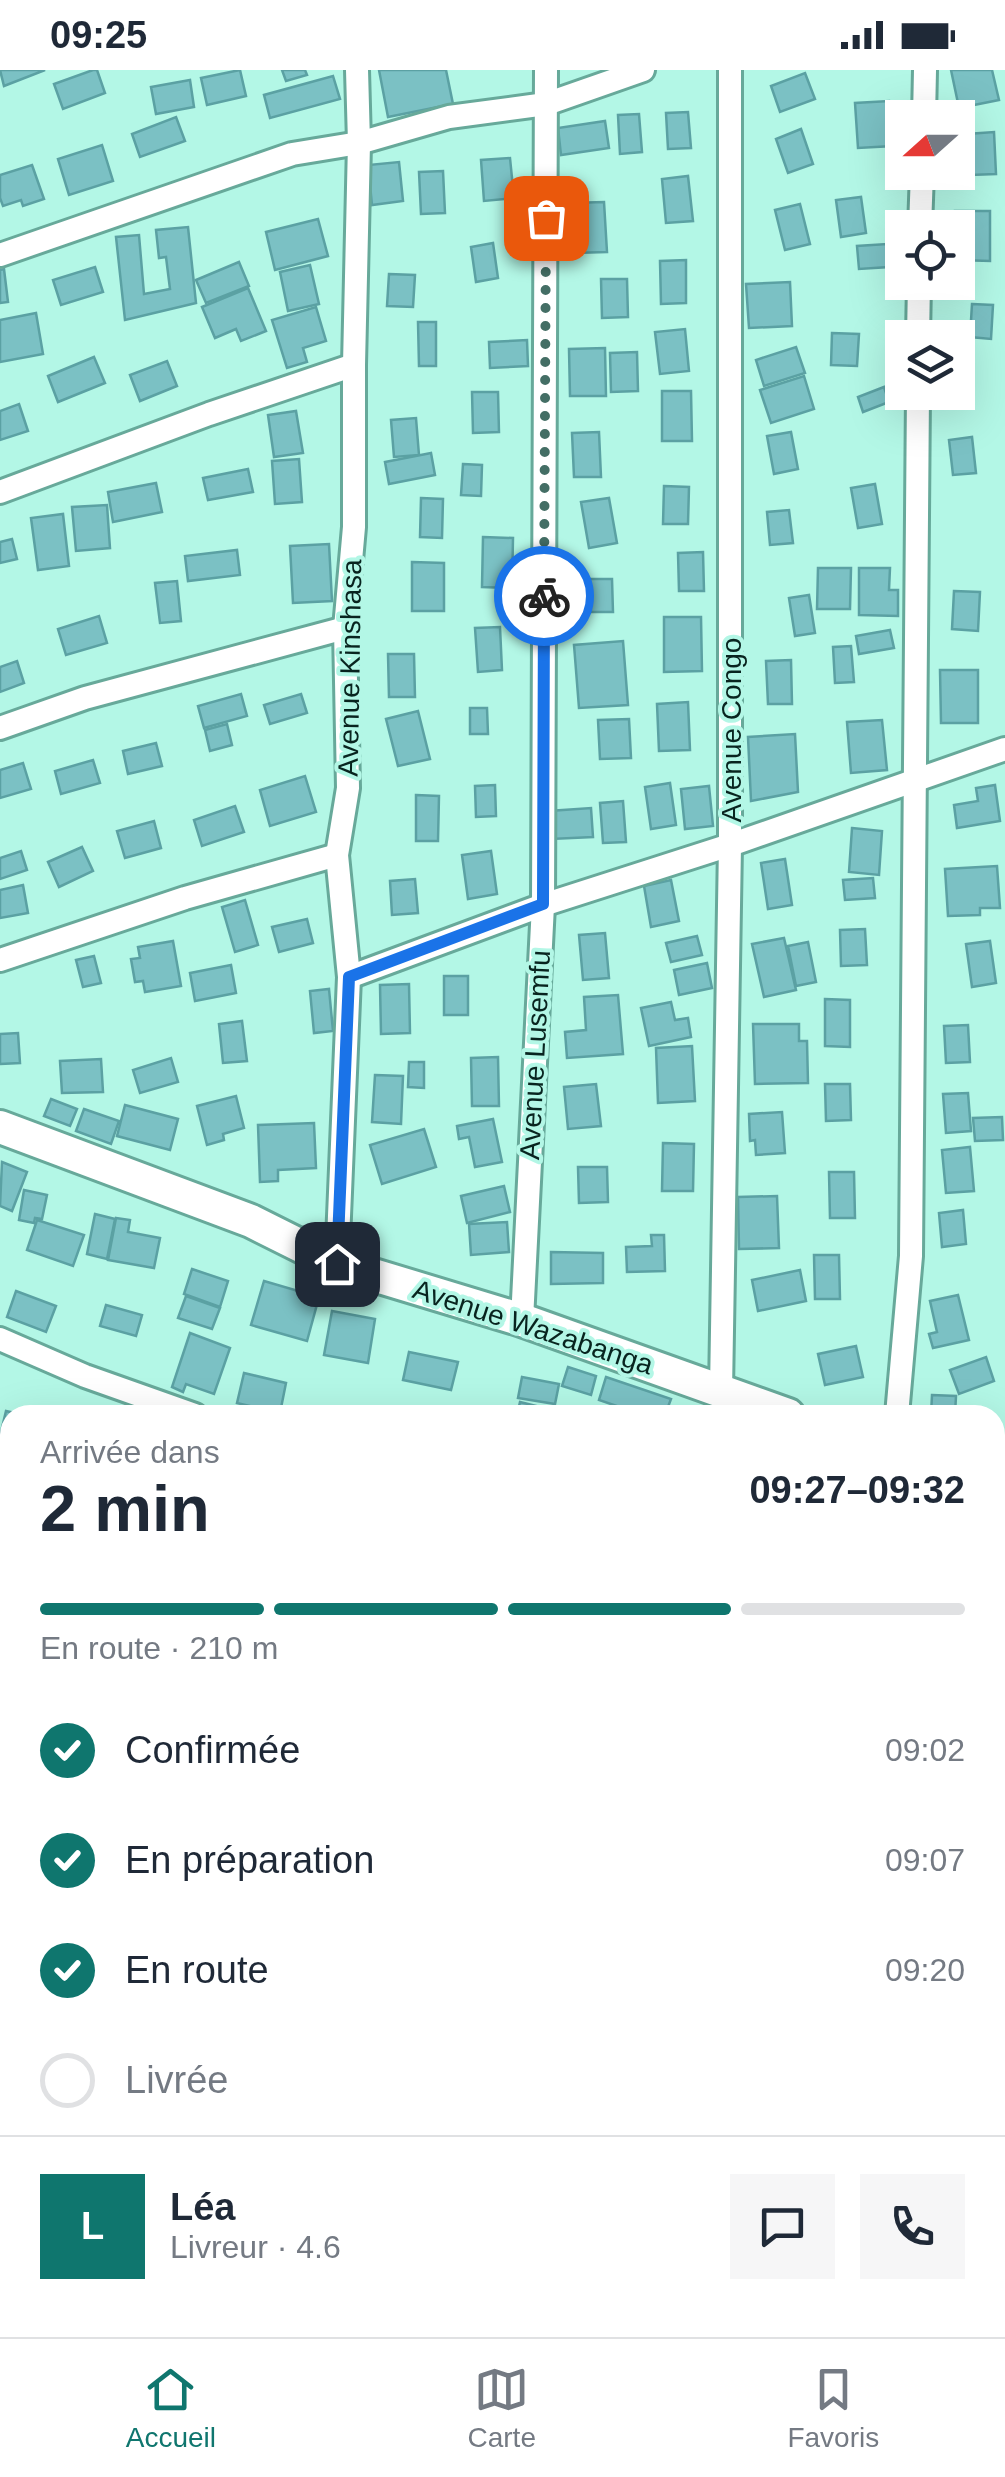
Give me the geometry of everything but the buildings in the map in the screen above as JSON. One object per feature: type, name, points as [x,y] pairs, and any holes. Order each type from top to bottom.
[{"type":"main road","name":"Avenue Wazabanga","points":[[0,1127],[250,1221],[337,1264],[522,1320],[761,1405]]},
{"type":"street","name":"Avenue Kinshasa","points":[[337,1264],[349,977],[337,855],[348,788],[346,628],[354,527],[360,143],[357,70]]},
{"type":"street","name":"Avenue Lusemfu","points":[[522,1320],[543,904],[546,70]]},
{"type":"street","points":[[0,254],[292,154],[360,143],[449,117],[546,104],[642,70]]},
{"type":"street","name":"Avenue Congo","points":[[721,1390],[730,845],[730,70]]},
{"type":"street","points":[[924,100],[925,70]]},
{"type":"street","points":[[0,492],[209,414],[354,366]]},
{"type":"street","points":[[898,1405],[912,1256],[918,410]]},
{"type":"street","points":[[0,728],[85,698],[346,628]]},
{"type":"street","points":[[349,977],[543,904],[730,845],[1005,749]]},
{"type":"street","points":[[0,960],[185,898],[337,855]]},
{"type":"street","points":[[0,1340],[167,1405]]},
{"type":"way so far","points":[[544,596],[546,218]]},
{"type":"route","points":[[337,1264],[349,977],[543,904],[544,596]]}]
